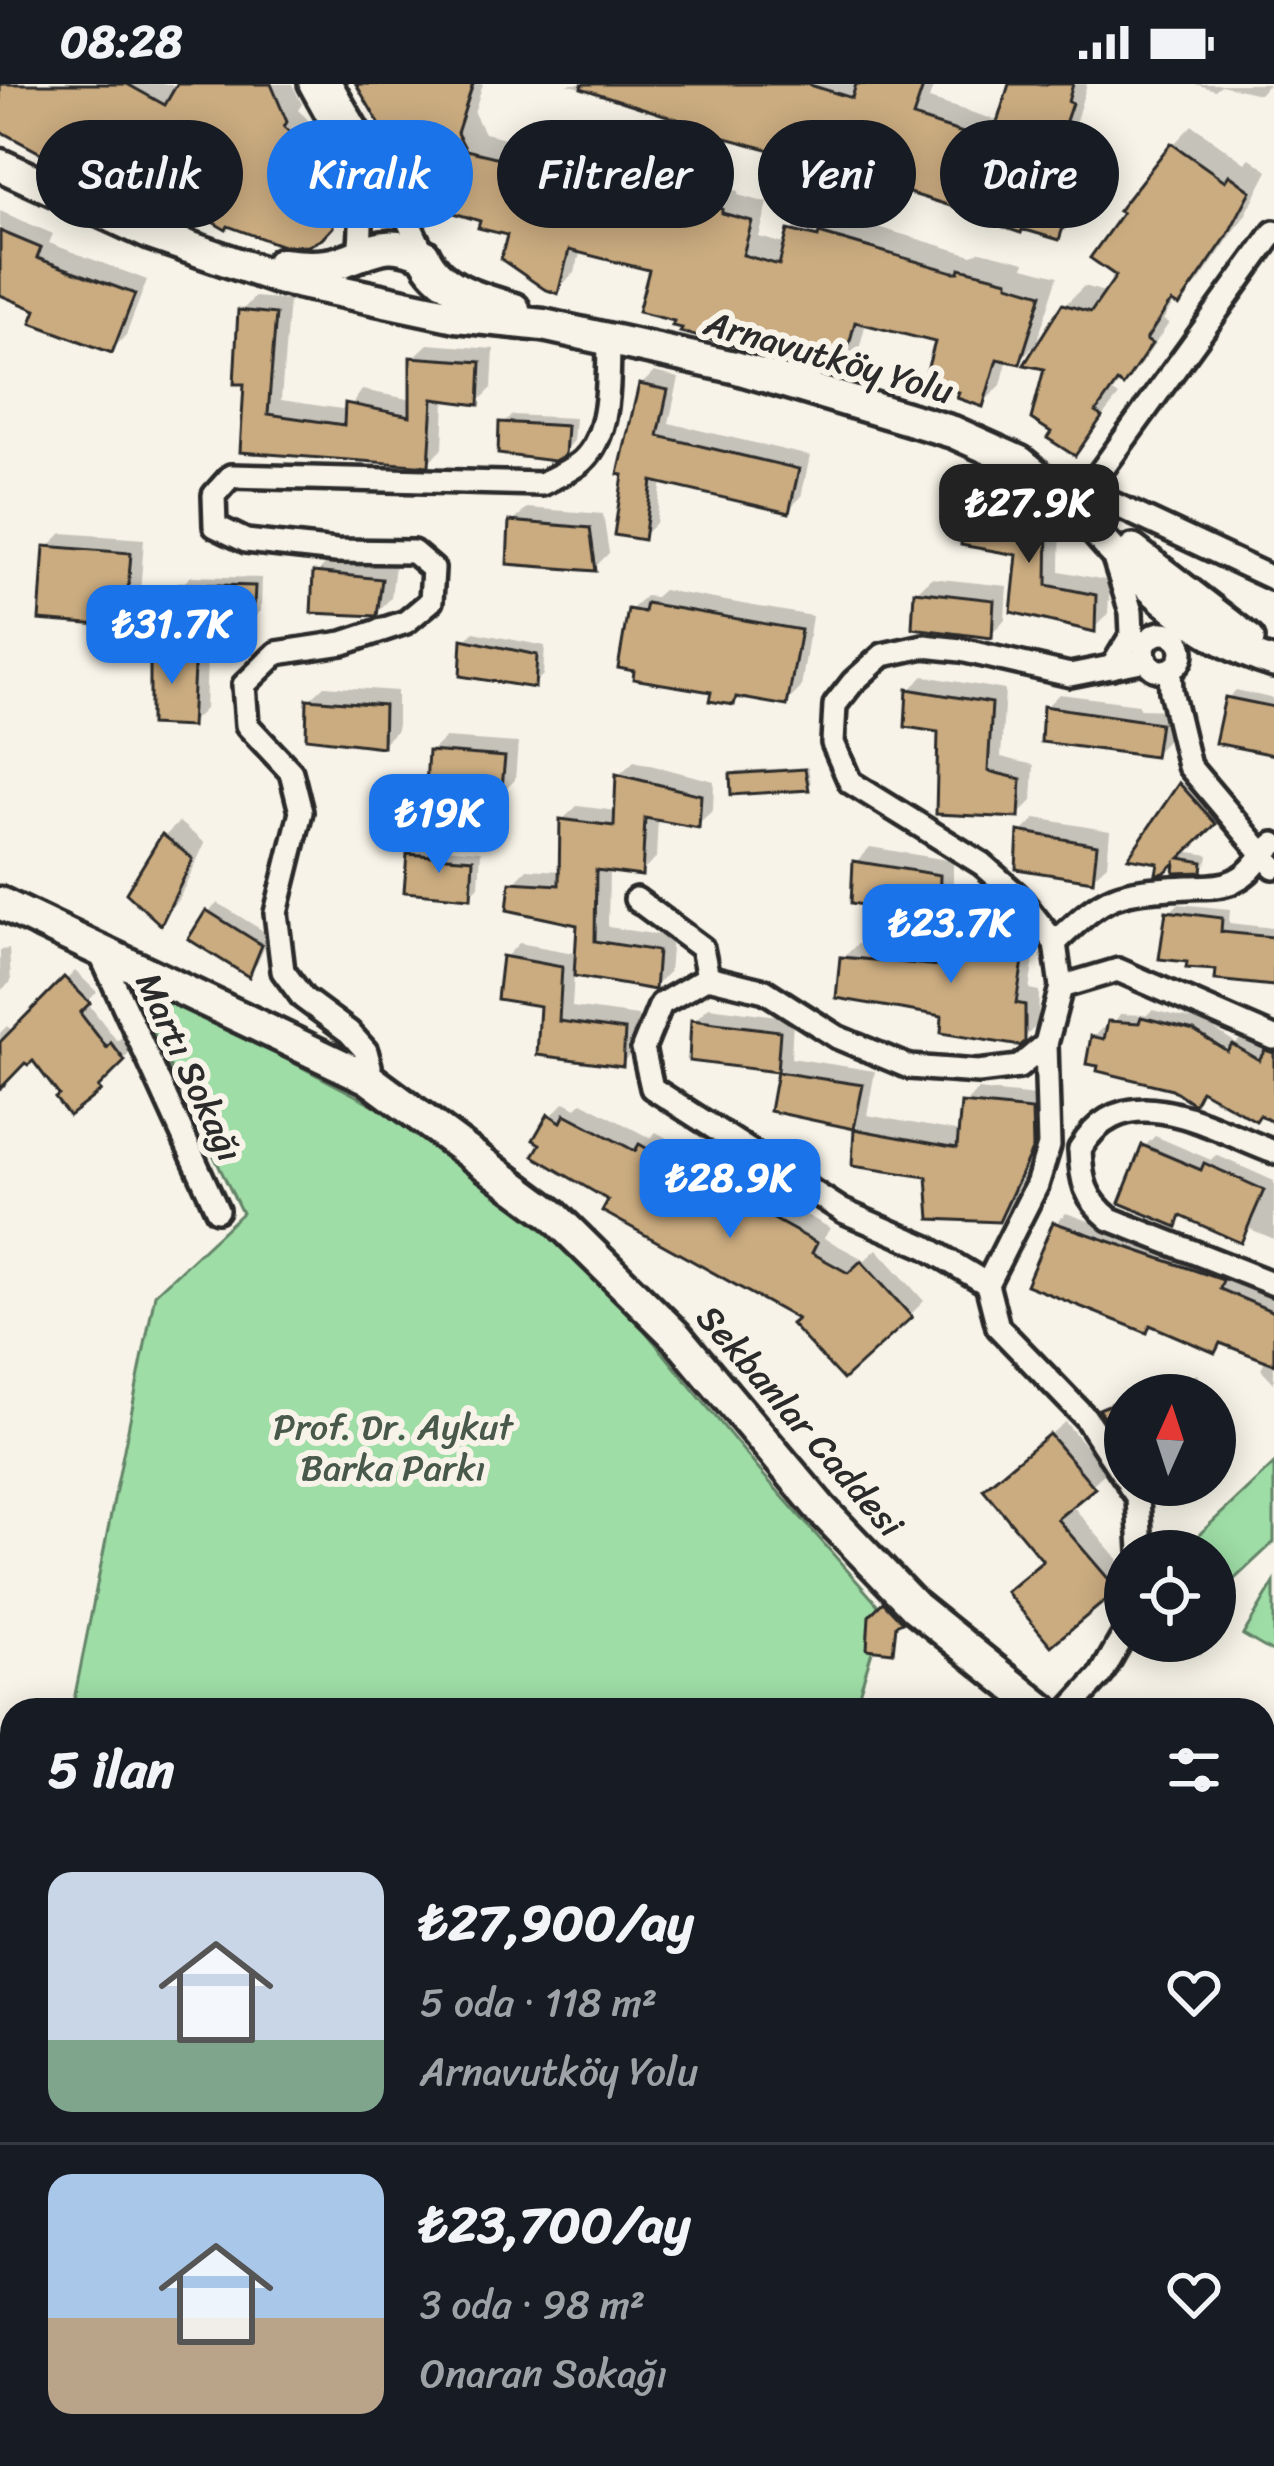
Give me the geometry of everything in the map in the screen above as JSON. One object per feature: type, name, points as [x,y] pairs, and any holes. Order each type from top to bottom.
[{"type":"main road","points":[[0,165],[152,234],[282,279],[405,306],[543,325]]},
{"type":"main road","points":[[233,260],[306,266],[337,263],[376,246],[400,245],[482,300],[528,314],[543,325]]},
{"type":"main road","points":[[359,253],[360,286],[369,298]]},
{"type":"main road","points":[[405,306],[423,291],[427,263]]},
{"type":"main road","name":"Arnavutköy Yolu","points":[[543,325],[734,367],[953,432],[1020,462],[1080,499]]},
{"type":"main road","name":"Sekbanlar Caddesi","points":[[0,903],[368,1078],[552,1214],[676,1336],[821,1509],[915,1607],[1028,1698]]},
{"type":"street","points":[[310,84],[362,190],[359,253]]},
{"type":"street","points":[[331,84],[400,204],[427,263]]},
{"type":"street","points":[[1080,499],[1274,232]]},
{"type":"street","points":[[368,1078],[366,1052],[350,1032],[302,998],[283,971],[276,913],[301,812],[291,772],[247,725],[244,686],[277,653],[343,643],[406,622],[430,601],[434,569],[413,552],[335,551],[246,542],[215,526],[214,495],[231,476],[542,484],[584,460],[600,433],[609,340]]},
{"type":"street","points":[[1080,499],[1113,554],[1131,612],[1132,634],[1112,667]]},
{"type":"street","points":[[1080,499],[1274,579]]},
{"type":"street","points":[[1080,499],[1191,613],[1274,653]]},
{"type":"street","points":[[1113,554],[1244,654],[1274,663]]},
{"type":"street","points":[[1148,649],[1191,613]]},
{"type":"street","points":[[1148,649],[1159,671],[1176,662],[1191,613]]},
{"type":"street","points":[[1055,943],[1099,902],[1136,890],[1228,885],[1270,855],[1189,766],[1171,691],[1180,641],[1169,633],[1112,667],[1070,675],[924,646],[883,655],[835,705],[833,743],[850,782],[982,864],[1017,895],[1055,943],[1061,987],[1046,1044],[1049,1146],[1036,1185],[987,1284],[998,1327],[1085,1417],[1104,1446]]},
{"type":"street","points":[[636,899],[702,948],[708,977]]},
{"type":"street","name":"Martı Sokağı","points":[[100,952],[217,1210]]},
{"type":"street","points":[[1061,987],[1118,970],[1274,1038]]},
{"type":"street","points":[[987,1284],[926,1247],[844,1211],[652,1088],[643,1048],[661,1004],[708,977],[765,991],[837,1037],[909,1067],[978,1072],[1019,1066],[1046,1044]]},
{"type":"street","points":[[1274,1152],[1183,1117],[1136,1107],[1093,1126],[1080,1149],[1081,1179],[1090,1203],[1110,1220],[1274,1284]]},
{"type":"street","points":[[1049,1146],[1080,1149]]},
{"type":"street","points":[[1080,1698],[1109,1662]]},
{"type":"green space","name":"Prof. Dr. Aykut Barka Parkı","points":[[151,988],[385,1111],[488,1182],[605,1282],[760,1471],[884,1612],[858,1698],[74,1698],[155,1294],[242,1213],[139,1004]]},
{"type":"green space","points":[[1274,1464],[1274,1542],[1236,1578],[1236,1530],[1204,1530],[1229,1506],[1236,1506],[1236,1500]]},
{"type":"green space","points":[[1274,1583],[1274,1653],[1243,1635]]},
{"type":"building","points":[[0,84],[127,84],[165,105],[177,84],[271,84],[286,120],[267,120],[267,228],[332,228],[308,246],[280,245],[233,228],[243,228],[243,120],[36,120],[36,150],[0,131]]},
{"type":"building","points":[[356,84],[473,84],[461,120],[377,120]]},
{"type":"building","points":[[582,84],[807,84],[852,98],[856,84],[924,84],[913,117],[940,126],[940,203],[916,195],[916,120],[758,120],[758,147],[734,140],[734,120],[679,120],[581,88]]},
{"type":"building","points":[[1009,84],[1073,84],[1068,102],[1072,103],[1066,120],[998,120]]},
{"type":"building","points":[[1171,143],[1225,181],[1229,175],[1251,191],[1179,306],[1172,302],[1168,306],[1146,340],[1152,344],[1123,386],[1117,382],[1096,412],[1102,417],[1075,456],[1047,438],[1051,432],[1031,419],[1044,369],[1024,365],[1062,304],[1091,312],[1116,276],[1090,258],[1111,228],[1119,228],[1119,210]]},
{"type":"building","points":[[473,152],[497,157],[497,228],[734,228],[734,216],[752,221],[743,255],[779,265],[788,230],[818,237],[819,233],[953,272],[960,268],[1008,280],[1008,284],[1042,294],[1020,364],[997,359],[983,407],[957,398],[959,392],[923,384],[935,342],[855,322],[842,371],[816,363],[818,356],[753,340],[751,349],[680,332],[682,328],[672,326],[674,321],[638,312],[649,270],[569,250],[558,294],[501,259],[507,235],[478,228],[480,221],[473,219]]},
{"type":"building","points":[[1006,228],[1063,228],[1059,240]]},
{"type":"building","points":[[0,231],[41,248],[37,258],[135,294],[112,353],[31,323],[36,310],[0,295]]},
{"type":"building","points":[[238,310],[276,314],[268,414],[344,425],[345,403],[410,416],[410,357],[481,362],[479,405],[433,399],[429,466],[240,452],[244,384],[234,384]]},
{"type":"building","points":[[639,384],[668,390],[658,436],[799,469],[789,513],[652,481],[644,540],[614,535],[623,475],[618,474]]},
{"type":"building","points":[[499,422],[567,426],[565,455],[554,461],[498,454]]},
{"type":"building","points":[[963,508],[1048,517],[1047,585],[1096,595],[1095,632],[1011,612],[1017,555],[961,545]]},
{"type":"building","points":[[509,521],[590,528],[596,571],[507,564]]},
{"type":"building","points":[[44,546],[131,553],[125,627],[39,620]]},
{"type":"building","points":[[313,572],[382,579],[377,616],[311,613]]},
{"type":"building","points":[[179,584],[255,586],[253,624],[177,616]]},
{"type":"building","points":[[914,591],[994,600],[992,638],[912,628]]},
{"type":"building","points":[[646,603],[801,630],[787,706],[736,697],[734,705],[709,701],[711,692],[633,679],[634,671],[618,668],[628,609],[644,612]]},
{"type":"building","points":[[462,639],[537,655],[535,688],[460,676]]},
{"type":"building","points":[[195,647],[191,727],[150,725],[150,652]]},
{"type":"building","points":[[907,689],[992,703],[988,771],[1021,779],[1019,818],[936,814],[938,732],[905,727]]},
{"type":"building","points":[[1225,697],[1274,707],[1274,755],[1215,743]]},
{"type":"building","points":[[307,699],[384,705],[383,747],[306,738]]},
{"type":"building","points":[[1043,706],[1160,723],[1155,757],[1041,742]]},
{"type":"building","points":[[428,751],[505,757],[501,798],[426,787]]},
{"type":"building","points":[[805,769],[809,790],[731,795],[730,774]]},
{"type":"building","points":[[616,774],[701,795],[699,828],[645,818],[642,876],[596,870],[595,941],[658,951],[655,990],[574,976],[577,925],[507,910],[510,882],[559,885],[560,819],[614,826]]},
{"type":"building","points":[[1179,783],[1216,824],[1180,858],[1203,862],[1202,872],[1174,873],[1175,863],[1156,874],[1158,863],[1128,858]]},
{"type":"building","points":[[1018,831],[1097,845],[1093,881],[1016,869]]},
{"type":"building","points":[[162,834],[193,859],[161,925],[126,893]]},
{"type":"building","points":[[407,854],[473,859],[471,898],[404,892]]},
{"type":"building","points":[[853,861],[940,875],[939,918],[851,903]]},
{"type":"building","points":[[206,910],[262,945],[249,977],[188,939]]},
{"type":"building","points":[[1166,911],[1222,918],[1221,932],[1274,937],[1274,986],[1215,980],[1216,970],[1186,968],[1187,962],[1159,959]]},
{"type":"building","points":[[947,928],[1027,937],[1016,1003],[1025,1005],[1025,1042],[1020,1046],[941,1033],[942,1016],[836,998],[840,957],[939,966]]},
{"type":"building","points":[[502,956],[562,967],[559,1021],[625,1030],[623,1066],[537,1055],[540,1006],[497,999]]},
{"type":"building","points":[[64,977],[90,1003],[80,1013],[107,1048],[111,1043],[125,1061],[98,1088],[101,1091],[69,1116],[33,1061],[25,1063],[0,1089],[0,1042]]},
{"type":"building","points":[[1141,1017],[1194,1030],[1227,1051],[1232,1044],[1259,1060],[1265,1050],[1274,1053],[1274,1123],[1260,1115],[1256,1121],[1201,1090],[1194,1104],[1172,1089],[1097,1071],[1098,1066],[1086,1064],[1091,1036],[1104,1039],[1108,1021],[1139,1023]]},
{"type":"building","points":[[691,1020],[780,1031],[777,1072],[689,1061]]},
{"type":"building","points":[[777,1072],[863,1085],[854,1129],[770,1111]]},
{"type":"building","points":[[961,1103],[1032,1110],[1033,1148],[999,1222],[930,1219],[927,1177],[852,1166],[854,1129],[957,1148]]},
{"type":"building","points":[[548,1114],[561,1122],[565,1114],[635,1151],[639,1144],[817,1243],[812,1253],[848,1273],[861,1261],[912,1317],[843,1380],[791,1324],[797,1319],[602,1211],[608,1200],[533,1156],[540,1144],[533,1140]]},
{"type":"building","points":[[1142,1145],[1201,1170],[1204,1163],[1264,1190],[1241,1243],[1181,1216],[1177,1227],[1119,1203]]},
{"type":"building","points":[[1053,1222],[1223,1280],[1220,1289],[1274,1312],[1274,1364],[1220,1343],[1215,1353],[1150,1325],[1147,1333],[1026,1285]]},
{"type":"building","points":[[1049,1434],[1095,1488],[1057,1519],[1104,1574],[1104,1602],[1051,1646],[1006,1592],[1043,1561],[983,1489]]},
{"type":"building","points":[[883,1602],[902,1622],[896,1625],[893,1652],[867,1649],[869,1616]]}]
